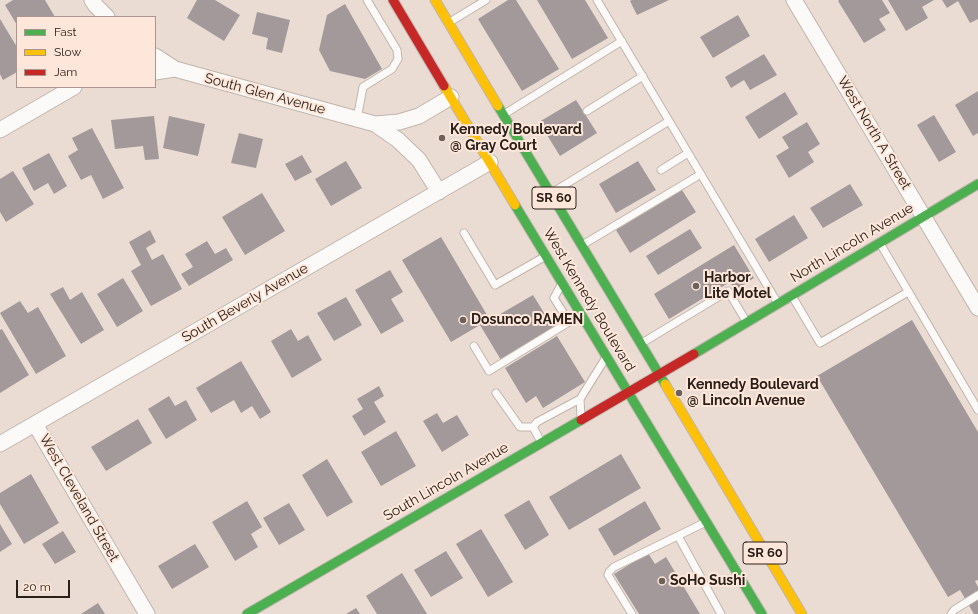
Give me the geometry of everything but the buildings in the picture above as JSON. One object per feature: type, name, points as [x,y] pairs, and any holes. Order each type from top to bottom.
[{"type":"main road","name":"West Kennedy Boulevard","points":[[393,0],[562,284],[762,614]]},
{"type":"main road","name":"West Kennedy Boulevard","points":[[435,0],[802,614]]},
{"type":"main road","name":"North Lincoln Avenue","points":[[658,375],[978,184]]},
{"type":"main road","name":"South Lincoln Avenue","points":[[247,614],[658,375]]},
{"type":"street","name":"West North A Street","points":[[794,0],[978,308]]},
{"type":"street","points":[[95,8],[106,16]]},
{"type":"street","points":[[156,57],[175,69]]},
{"type":"street","name":"South Glen Avenue","points":[[156,72],[175,69],[375,124],[398,140],[419,160],[439,192]]},
{"type":"street","points":[[0,130],[72,88]]},
{"type":"street","name":"South Glen Avenue","points":[[375,124],[399,122],[419,116],[451,97]]},
{"type":"street","name":"South Beverly Avenue","points":[[0,444],[490,162]]},
{"type":"street","name":"West Cleveland Street","points":[[35,424],[147,614]]},
{"type":"lane","points":[[357,119],[363,87],[392,69],[398,59],[397,50],[367,0]]},
{"type":"lane","points":[[448,23],[486,0]]},
{"type":"lane","points":[[597,0],[778,303]]},
{"type":"lane","points":[[504,114],[622,41]]},
{"type":"lane","points":[[586,111],[642,76]]},
{"type":"lane","points":[[551,193],[669,121]]},
{"type":"lane","points":[[661,170],[688,153]]},
{"type":"lane","points":[[582,245],[700,174]]},
{"type":"lane","points":[[464,233],[495,285],[546,256]]},
{"type":"lane","points":[[880,243],[978,410]]},
{"type":"lane","points":[[562,284],[554,298],[569,322]]},
{"type":"lane","points":[[640,344],[728,291],[746,322]]},
{"type":"lane","points":[[791,295],[820,344],[908,292]]},
{"type":"lane","points":[[474,346],[489,371],[581,315]]},
{"type":"lane","points":[[496,393],[520,427],[535,424],[580,399],[606,357]]},
{"type":"lane","points":[[580,399],[581,420]]},
{"type":"lane","points":[[535,424],[542,443]]},
{"type":"lane","points":[[632,614],[608,575],[609,572],[614,567],[707,522]]},
{"type":"lane","points":[[678,536],[721,614]]},
{"type":"lane","points":[[950,614],[978,595]]},
{"type":"traffic: fast","points":[[498,106],[665,384]]},
{"type":"traffic: fast","points":[[694,354],[978,184]]},
{"type":"traffic: fast","points":[[515,205],[762,614]]},
{"type":"traffic: fast","points":[[247,614],[581,420]]},
{"type":"traffic: slow","points":[[435,0],[498,106]]},
{"type":"traffic: slow","points":[[444,86],[515,205]]},
{"type":"traffic: slow","points":[[665,384],[802,614]]},
{"type":"traffic: jam","points":[[393,0],[444,86]]},
{"type":"traffic: jam","points":[[581,420],[694,354]]},
{"type":"place","name":"Kennedy Boulevard @ Gray Court","points":[[442,138]]},
{"type":"place","name":"Harbor Lite Motel","points":[[696,286]]},
{"type":"place","name":"Dosunco RAMEN","points":[[463,320]]},
{"type":"place","name":"Kennedy Boulevard @ Lincoln Avenue","points":[[679,393]]},
{"type":"place","name":"SoHo Sushi","points":[[662,581]]}]
